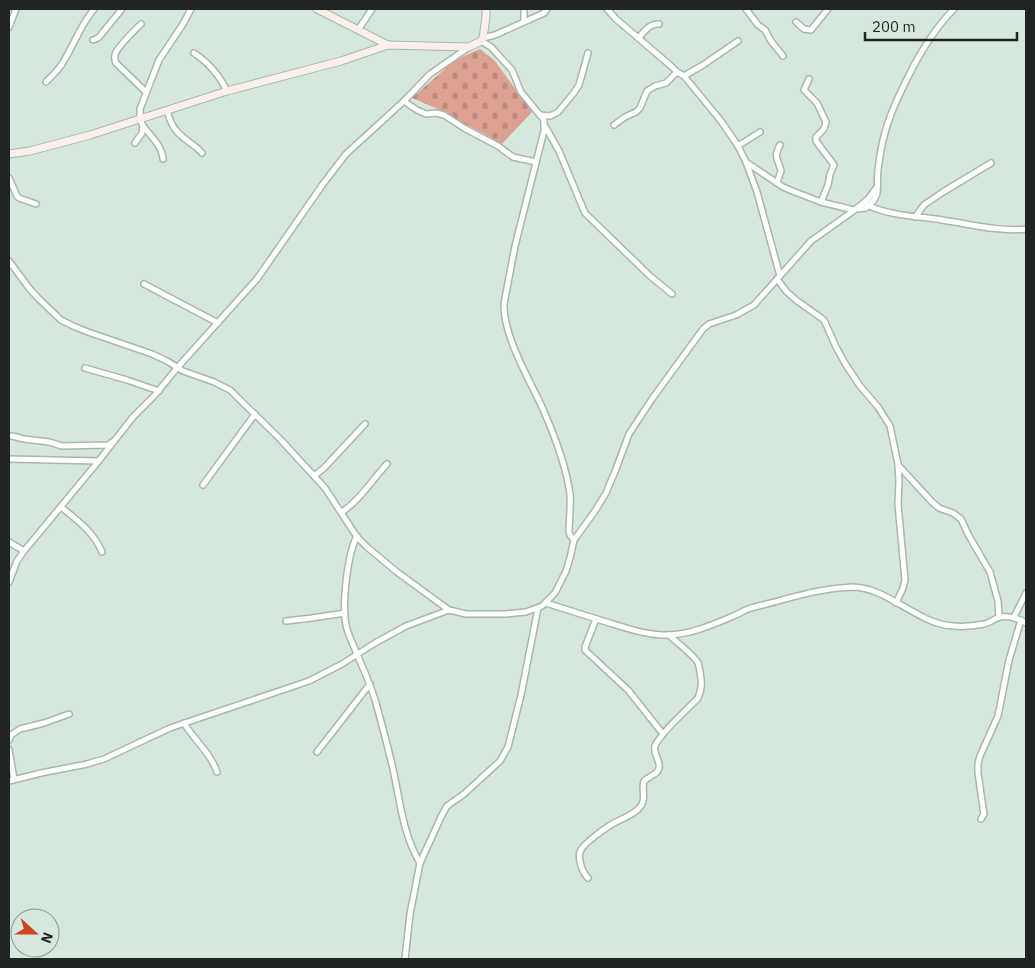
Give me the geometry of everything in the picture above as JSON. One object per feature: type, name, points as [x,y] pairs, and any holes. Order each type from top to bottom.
[{"type":"street","points":[[9,27],[16,9]]},
{"type":"street","points":[[46,82],[60,66],[85,20],[94,9]]},
{"type":"street","points":[[93,40],[99,37],[122,9]]},
{"type":"street","points":[[135,142],[142,133],[140,109],[159,60],[191,9]]},
{"type":"street","points":[[317,9],[388,45]]},
{"type":"street","points":[[358,30],[372,9]]},
{"type":"street","points":[[482,40],[486,9]]},
{"type":"street","points":[[524,9],[524,21]]},
{"type":"street","points":[[9,582],[17,561],[24,551],[133,417],[159,391],[177,368],[257,279],[346,154],[436,69],[469,47],[524,21],[539,11],[547,9]]},
{"type":"street","points":[[607,9],[677,72],[684,76],[721,121],[738,146],[757,192],[778,277],[786,290],[796,300],[824,320],[846,365],[890,426],[898,464],[898,504],[905,580],[896,603]]},
{"type":"street","points":[[746,9],[758,25],[765,30],[771,41],[784,56]]},
{"type":"street","points":[[796,22],[804,29],[811,30],[828,9]]},
{"type":"street","points":[[746,162],[777,183],[795,192],[821,202],[855,210],[863,209],[872,202],[877,193],[878,168],[889,118],[895,103],[930,36],[942,20],[954,9]]},
{"type":"street","points":[[141,24],[116,52],[114,58],[116,63],[146,92]]},
{"type":"street","points":[[638,38],[651,26],[659,24]]},
{"type":"street","points":[[482,40],[512,70],[521,92],[544,120],[536,162],[515,246],[504,313],[517,354],[556,442],[570,492],[569,532],[574,540]]},
{"type":"street","points":[[684,76],[738,41]]},
{"type":"street","points":[[9,154],[30,151],[142,123],[167,111],[227,91],[341,61],[388,45],[469,47]]},
{"type":"street","points":[[540,115],[550,116],[558,112],[573,94],[579,85],[588,52]]},
{"type":"street","points":[[194,53],[206,60],[214,69],[227,91]]},
{"type":"street","points":[[614,125],[640,108],[647,90],[666,83],[677,72]]},
{"type":"street","points":[[809,79],[804,90],[817,103],[826,122],[824,129],[816,136],[816,141],[834,165],[821,202]]},
{"type":"street","points":[[404,101],[426,114],[436,113],[444,115],[456,124],[498,146],[513,157],[536,162]]},
{"type":"street","points":[[167,111],[176,130],[202,153]]},
{"type":"street","points":[[142,123],[163,153],[163,159]]},
{"type":"street","points":[[544,125],[559,151],[585,213],[650,276],[672,294]]},
{"type":"street","points":[[738,146],[760,132]]},
{"type":"street","points":[[777,183],[781,171],[776,153],[780,145]]},
{"type":"street","points":[[916,217],[924,205],[991,163]]},
{"type":"street","points":[[9,178],[17,196],[36,204]]},
{"type":"street","points":[[866,205],[884,211],[916,217],[995,228],[1026,229]]},
{"type":"street","points":[[9,261],[29,288],[61,320],[88,332],[152,354],[177,368],[230,390],[280,439],[325,488],[357,536],[367,547],[449,610],[466,614],[506,614],[526,612],[538,608],[546,603],[555,593],[564,578],[574,540],[606,493],[625,443],[637,422],[703,329],[709,324],[736,316],[754,305],[811,241],[855,210]]},
{"type":"street","points":[[144,284],[218,323]]},
{"type":"street","points":[[85,368],[159,391]]},
{"type":"street","points":[[203,485],[255,414]]},
{"type":"street","points":[[314,476],[324,468],[365,424]]},
{"type":"street","points":[[12,436],[62,446],[108,445],[115,441]]},
{"type":"street","points":[[9,459],[98,461]]},
{"type":"street","points":[[342,512],[354,503],[387,464]]},
{"type":"street","points":[[898,464],[932,502],[939,508],[953,513],[961,519],[990,572],[998,602],[999,617]]},
{"type":"street","points":[[61,507],[94,536],[102,552]]},
{"type":"street","points":[[357,536],[351,551],[346,583],[344,613],[346,626],[370,684],[393,770],[402,818],[415,855],[420,863]]},
{"type":"street","points":[[9,542],[24,551]]},
{"type":"street","points":[[546,603],[636,632],[668,635],[712,626],[748,609],[809,592],[859,587],[883,595],[940,624],[953,626],[983,624],[1005,616],[1023,621],[1009,660],[998,716],[978,763],[984,808],[984,814],[981,819]]},
{"type":"street","points":[[1014,618],[1026,593]]},
{"type":"street","points":[[405,959],[410,914],[420,863],[441,817],[448,806],[500,762],[508,747],[522,695],[538,608]]},
{"type":"street","points":[[9,750],[11,780],[104,760],[170,728],[309,681],[406,626],[449,610]]},
{"type":"street","points":[[286,620],[344,613]]},
{"type":"street","points":[[596,619],[585,650],[628,690],[663,734]]},
{"type":"street","points":[[588,878],[581,868],[581,850],[608,827],[639,809],[644,800],[642,788],[644,781],[658,770],[658,762],[654,752],[655,746],[663,734],[698,698],[702,688],[698,663],[668,635]]},
{"type":"street","points":[[317,752],[370,684]]},
{"type":"street","points":[[9,740],[11,735],[20,729],[68,714]]},
{"type":"street","points":[[184,723],[193,738],[209,756],[217,772]]},
{"type":"green space","points":[[480,49],[495,61],[532,112],[502,144],[438,109],[412,98],[455,60]]}]
